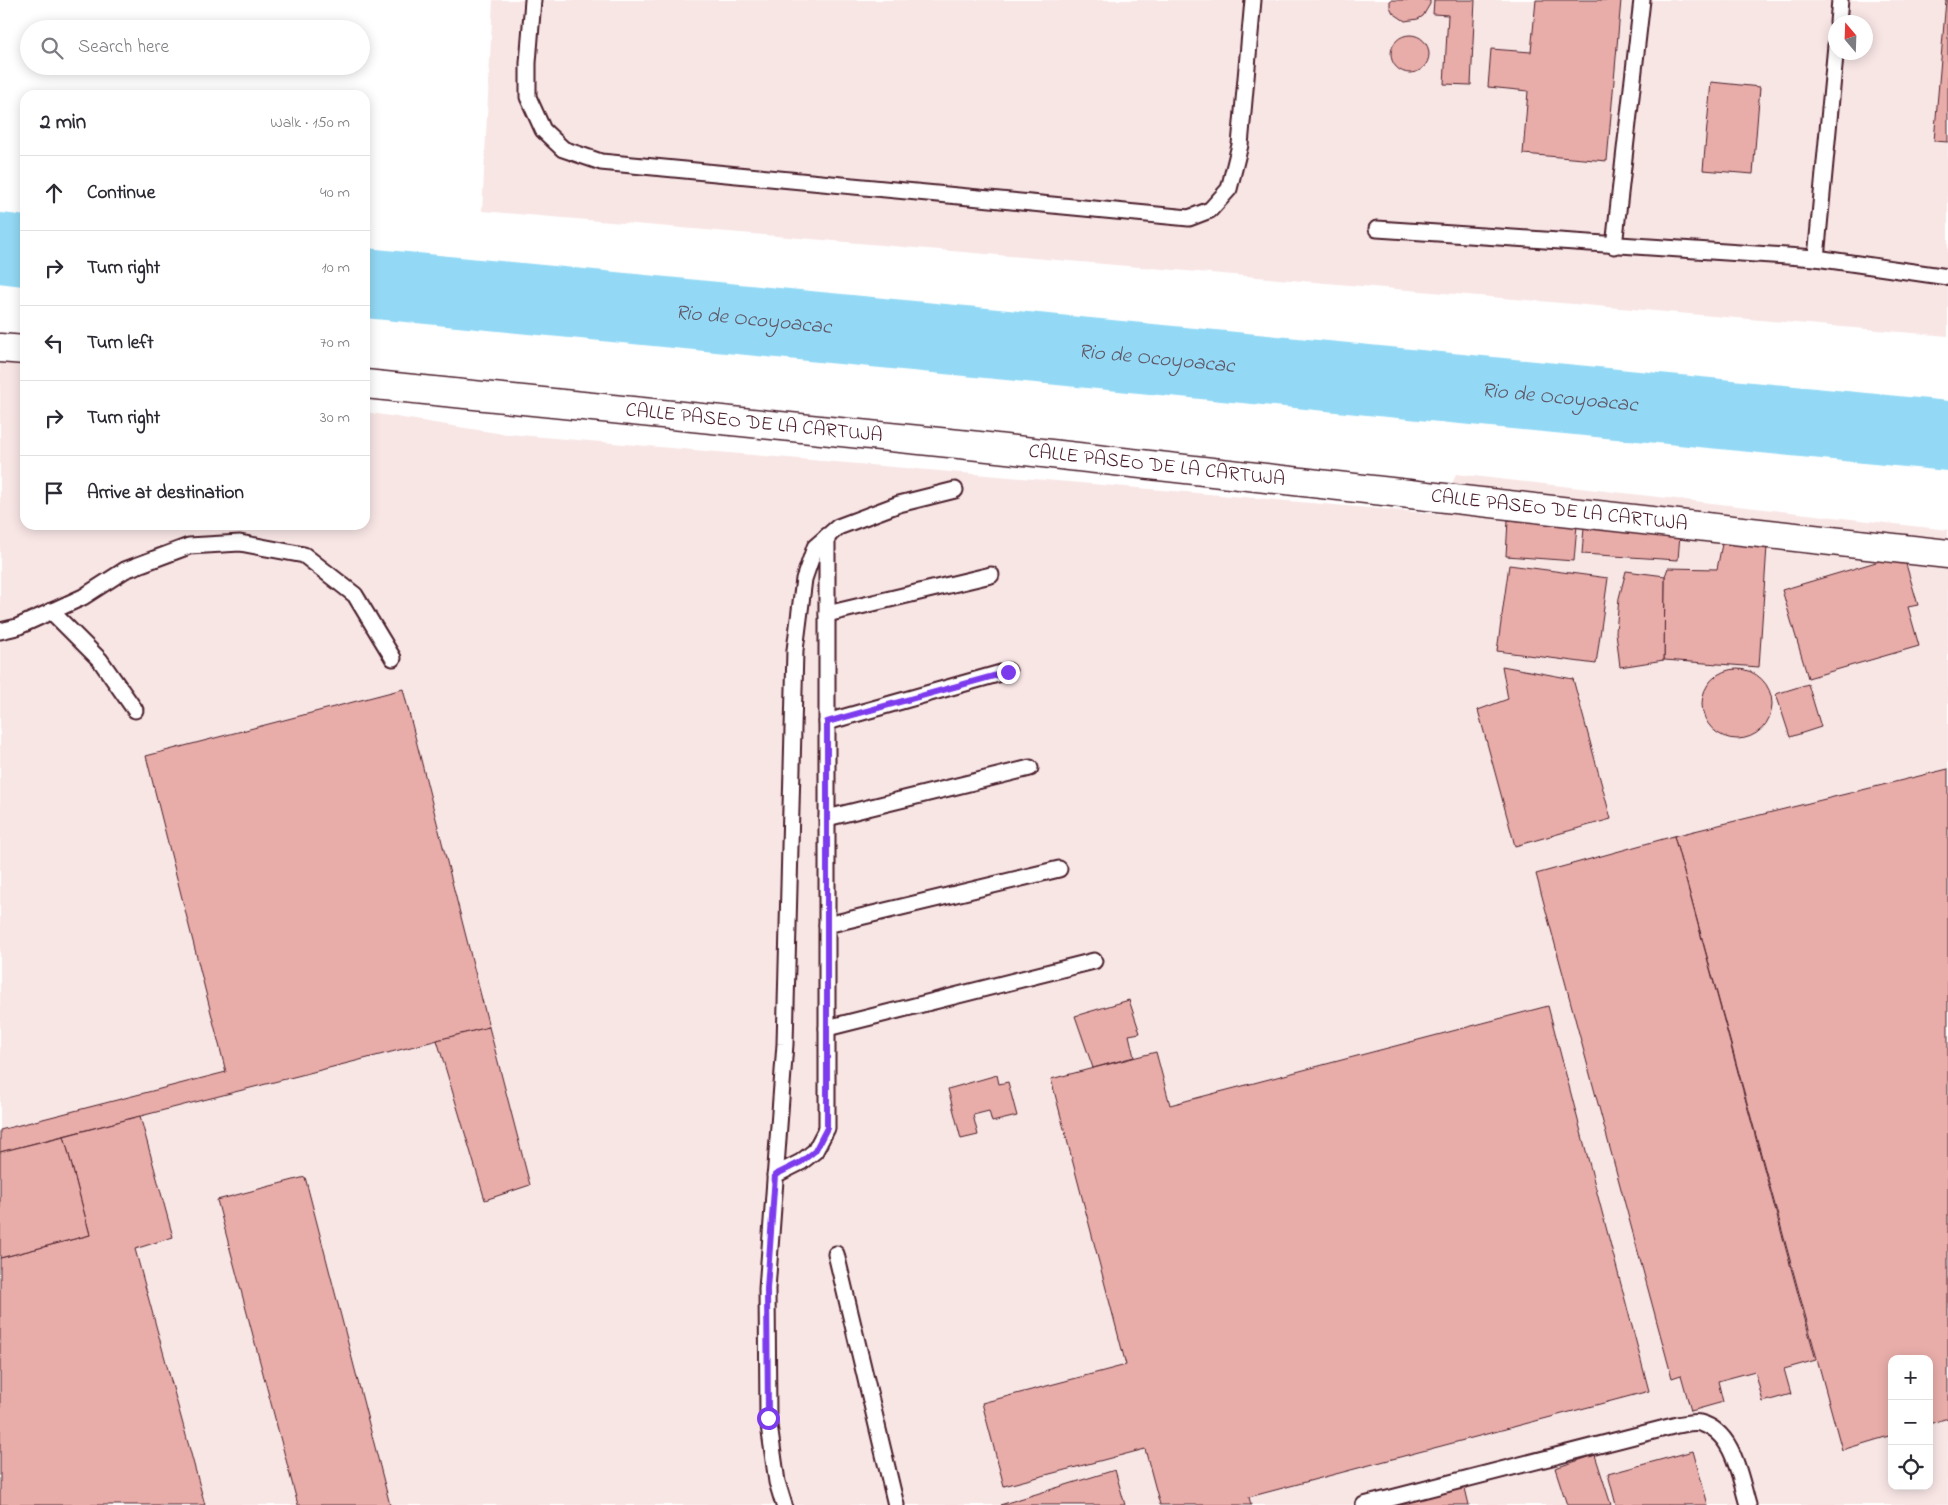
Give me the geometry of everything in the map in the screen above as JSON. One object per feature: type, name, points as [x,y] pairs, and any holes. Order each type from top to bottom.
[{"type":"street","points":[[0,348],[20,350]]},
{"type":"street","name":"CALLE PASEO DE LA CARTUJA","points":[[370,385],[989,447],[1948,554]]},
{"type":"lane","points":[[533,0],[528,63],[528,98],[543,130],[563,149],[601,162],[1189,218],[1210,210],[1229,189],[1240,145],[1253,0]]},
{"type":"lane","points":[[1614,246],[1642,0]]},
{"type":"lane","points":[[1839,15],[1840,0]]},
{"type":"lane","points":[[1816,258],[1835,60]]},
{"type":"lane","points":[[1377,229],[1816,258],[1948,277]]},
{"type":"lane","points":[[784,1505],[778,1482],[768,1418],[767,1289],[785,1044],[795,650],[804,579],[815,547],[838,527],[899,504],[955,490]]},
{"type":"lane","points":[[775,1175],[801,1162],[815,1151],[827,1128],[827,536]]},
{"type":"lane","points":[[0,631],[17,627],[84,597],[125,570],[189,546],[240,543],[304,555],[355,595],[392,658]]},
{"type":"lane","points":[[827,614],[991,575]]},
{"type":"lane","points":[[51,611],[100,660],[135,710]]},
{"type":"lane","points":[[827,722],[1008,672]]},
{"type":"lane","points":[[827,818],[1030,768]]},
{"type":"lane","points":[[827,925],[1059,869]]},
{"type":"lane","points":[[827,1028],[1094,961]]},
{"type":"lane","points":[[836,1254],[896,1505]]},
{"type":"lane","points":[[1364,1505],[1677,1425],[1698,1422],[1715,1429],[1729,1446],[1748,1505]]},
{"type":"shaded area","points":[[493,0],[1948,0],[1948,336],[482,211]]},
{"type":"shaded area","points":[[0,354],[20,357],[20,530],[370,530],[370,413],[497,433],[1440,514],[1456,474],[1948,530],[1948,1505],[0,1505]]},
{"type":"building","points":[[1390,0],[1430,0],[1430,4],[1423,16],[1418,19],[1405,21],[1393,13],[1390,7]]},
{"type":"building","points":[[1434,0],[1475,0],[1471,85],[1444,84],[1448,15],[1433,14]]},
{"type":"building","points":[[1536,0],[1621,0],[1607,161],[1523,154],[1528,91],[1488,87],[1491,49],[1531,52]]},
{"type":"building","points":[[1946,0],[1948,0],[1948,142],[1934,141]]},
{"type":"building","points":[[1410,35],[1423,41],[1429,54],[1423,67],[1410,73],[1397,67],[1391,54],[1397,41]]},
{"type":"building","points":[[1711,82],[1760,87],[1753,174],[1703,170]]},
{"type":"building","points":[[1508,520],[1577,525],[1574,561],[1506,556]]},
{"type":"building","points":[[1584,527],[1680,534],[1678,560],[1582,554]]},
{"type":"building","points":[[1722,544],[1767,546],[1759,667],[1664,660],[1665,576],[1668,568],[1717,569]]},
{"type":"building","points":[[1903,554],[1918,605],[1908,607],[1919,646],[1808,678],[1782,590]]},
{"type":"building","points":[[1509,565],[1608,578],[1596,664],[1497,651]]},
{"type":"building","points":[[1626,571],[1665,576],[1664,660],[1620,667],[1616,632],[1619,598]]},
{"type":"building","points":[[1502,666],[1573,679],[1611,819],[1515,846],[1478,710],[1508,699]]},
{"type":"building","points":[[1737,669],[1750,672],[1762,679],[1769,691],[1772,704],[1769,717],[1762,729],[1750,736],[1737,739],[1724,736],[1712,729],[1705,717],[1702,704],[1705,691],[1712,679],[1724,672]]},
{"type":"building","points":[[1808,684],[1821,727],[1790,737],[1776,694]]},
{"type":"building","points":[[403,689],[489,1027],[0,1152],[0,1130],[226,1072],[146,756]]},
{"type":"building","points":[[1948,769],[1948,1418],[1933,1423],[1933,1355],[1888,1355],[1888,1436],[1842,1450],[1674,836]]},
{"type":"building","points":[[1674,836],[1816,1360],[1784,1369],[1791,1394],[1763,1402],[1755,1371],[1718,1381],[1723,1402],[1691,1411],[1681,1375],[1672,1378],[1536,874]]},
{"type":"building","points":[[1129,1000],[1140,1033],[1129,1035],[1134,1057],[1093,1068],[1075,1016]]},
{"type":"building","points":[[1548,1006],[1649,1391],[1249,1497],[1251,1505],[1160,1505],[1145,1449],[1004,1486],[982,1403],[1126,1365],[1051,1079],[1156,1052],[1170,1105]]},
{"type":"building","points":[[489,1027],[530,1185],[485,1200],[437,1040]]},
{"type":"building","points":[[997,1075],[999,1084],[1008,1082],[1017,1116],[992,1122],[989,1111],[973,1115],[978,1135],[961,1139],[948,1089]]},
{"type":"building","points":[[140,1116],[173,1237],[135,1249],[205,1505],[0,1505],[0,1258],[90,1235],[64,1136]]},
{"type":"building","points":[[64,1136],[90,1235],[0,1258],[0,1152]]},
{"type":"building","points":[[305,1177],[390,1505],[298,1505],[217,1200]]},
{"type":"building","points":[[1693,1451],[1708,1505],[1616,1505],[1608,1474]]},
{"type":"building","points":[[1595,1455],[1611,1505],[1567,1505],[1555,1468]]},
{"type":"building","points":[[1115,1470],[1125,1505],[1000,1505]]},
{"type":"building","points":[[1464,1484],[1469,1505],[1383,1505]]},
{"type":"waterway","name":"Rio de Ocoyoacac","points":[[0,248],[20,250]]},
{"type":"waterway","name":"Rio de Ocoyoacac","points":[[370,283],[1948,436]]},
{"type":"route","points":[[768,1418],[767,1289],[775,1175],[801,1162],[815,1151],[827,1128],[827,722],[1008,672]]}]
